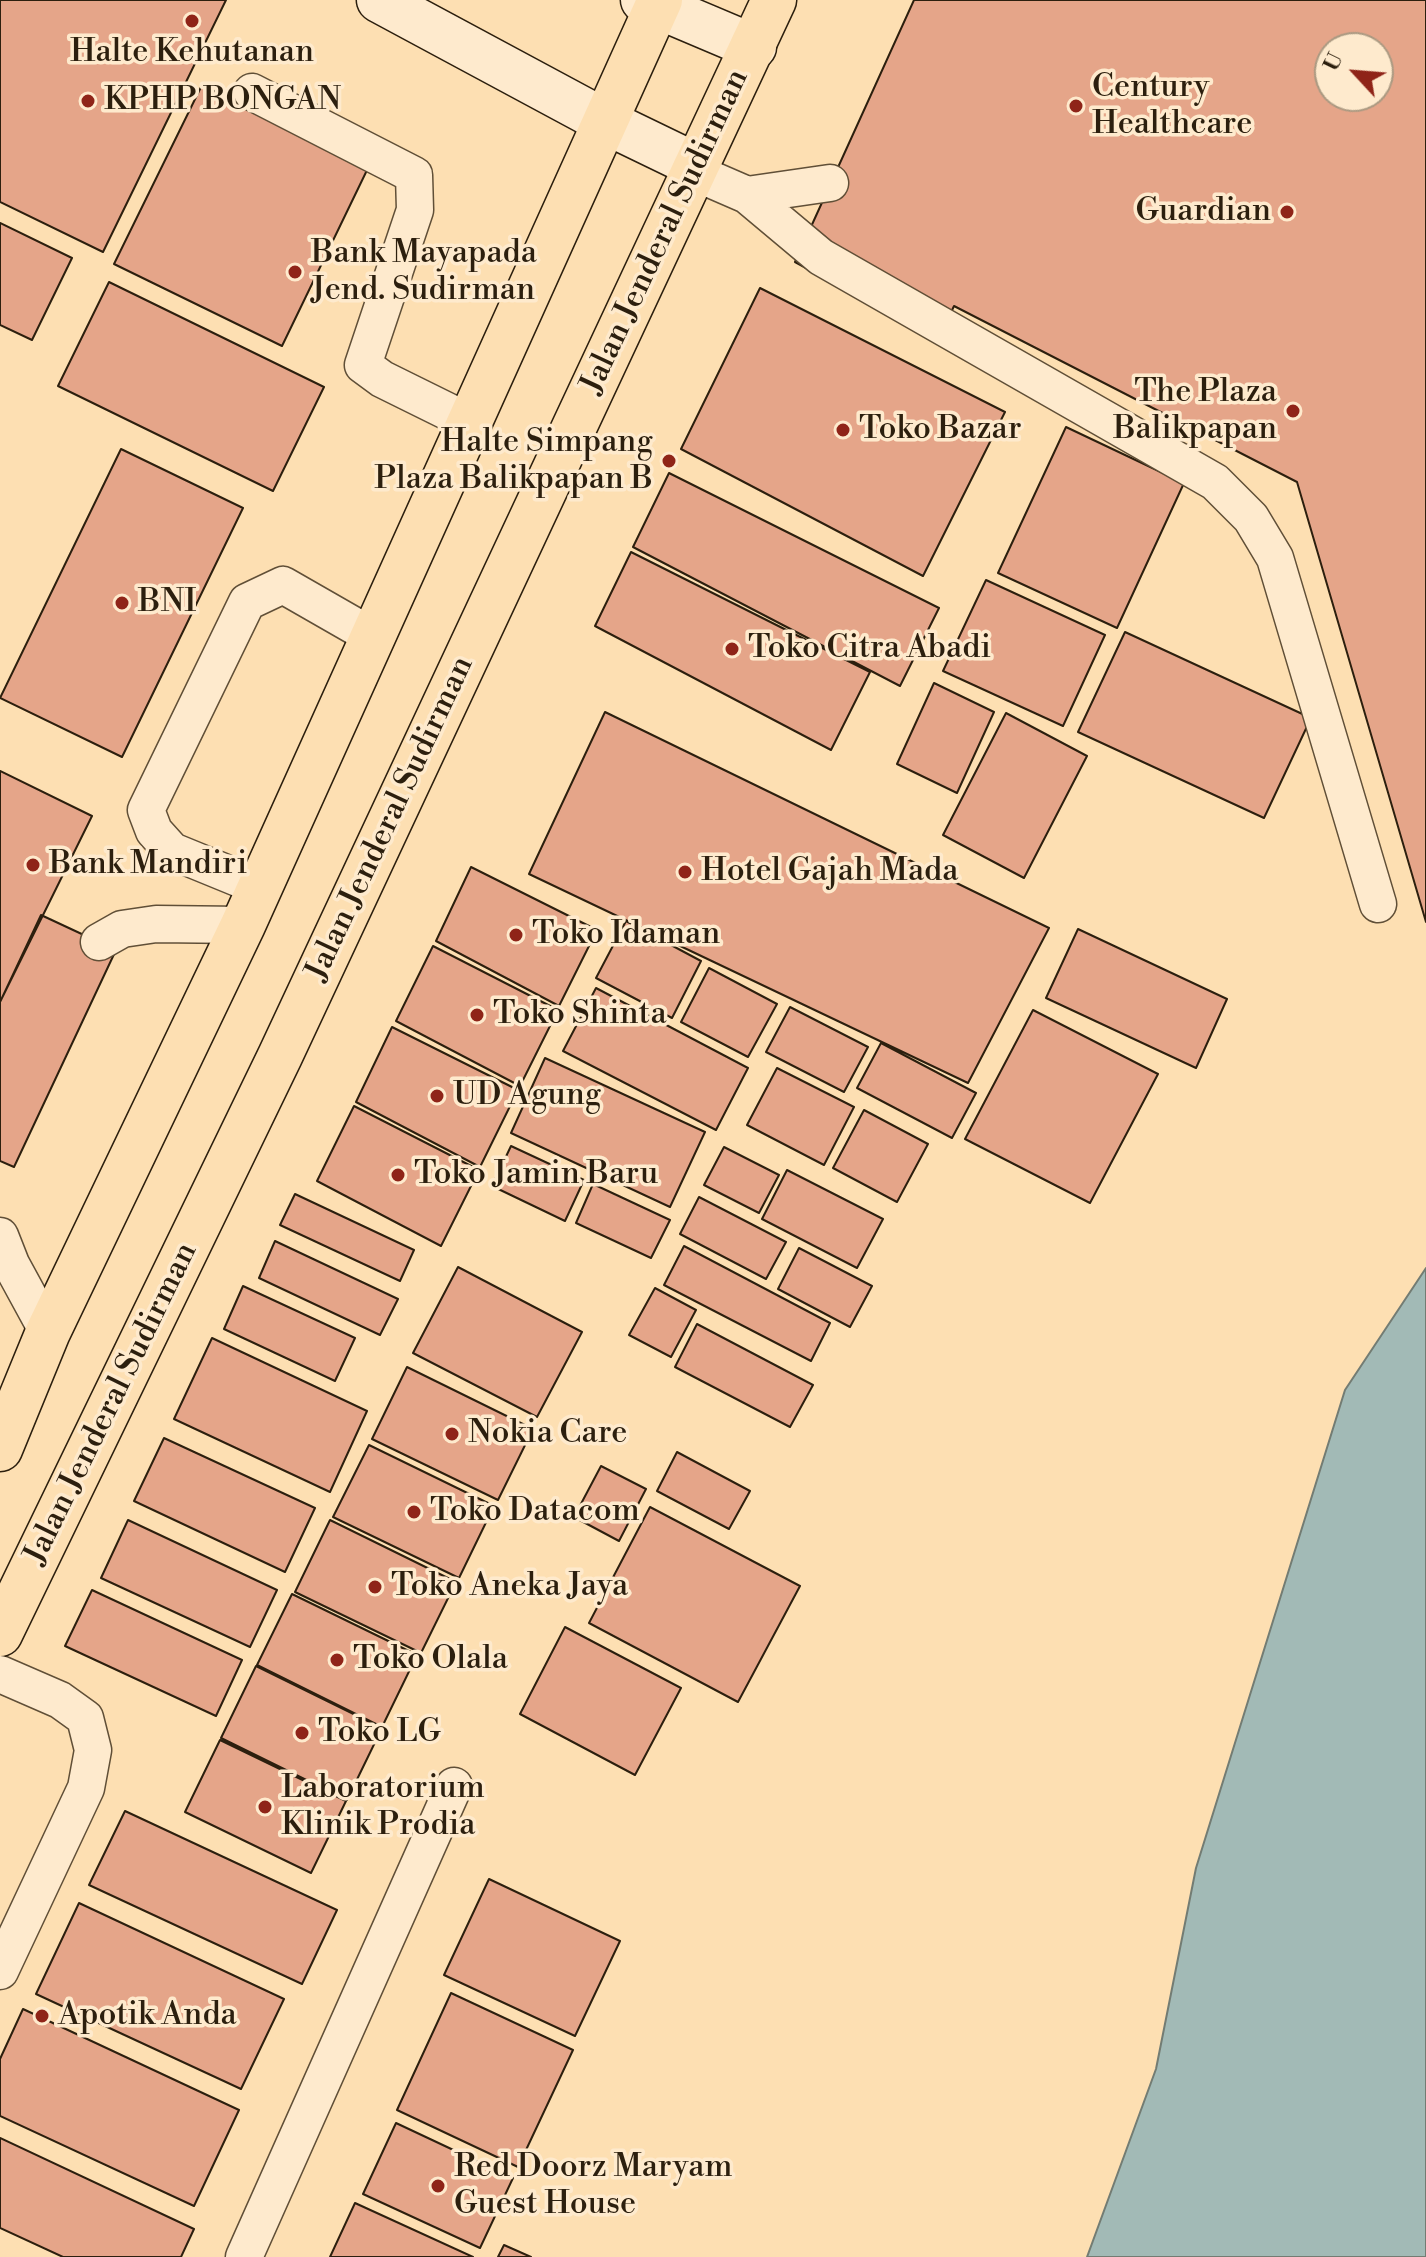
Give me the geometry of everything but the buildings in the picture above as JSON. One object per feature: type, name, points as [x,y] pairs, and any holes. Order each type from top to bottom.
[{"type":"highway","name":"Jalan Jenderal Sudirman","points":[[0,1634],[280,1056],[774,0]]},
{"type":"highway","points":[[0,1449],[48,1332],[251,906],[604,121],[653,2]]},
{"type":"main road","points":[[379,0],[695,169]]},
{"type":"main road","points":[[653,2],[754,47]]},
{"type":"lane","points":[[252,92],[414,175],[415,210],[363,365],[382,379],[469,422]]},
{"type":"lane","points":[[695,169],[747,195],[821,257],[1215,482],[1251,518],[1275,558],[1378,904]]},
{"type":"lane","points":[[747,195],[830,183]]},
{"type":"lane","points":[[251,906],[172,851],[154,831],[146,810],[247,602],[283,585],[372,636]]},
{"type":"lane","points":[[99,942],[122,929],[251,906]]},
{"type":"lane","points":[[0,1236],[11,1264],[48,1332]]},
{"type":"lane","points":[[0,1674],[60,1700],[85,1718],[93,1750],[86,1788],[0,1971]]},
{"type":"lane","points":[[244,2257],[454,1786]]},
{"type":"water","points":[[1426,1268],[1426,2257],[1087,2257],[1156,2069],[1196,1868],[1345,1390]]},
{"type":"place","name":"Halte Kehutanan","points":[[192,21]]},
{"type":"place","name":"KPHP BONGAN","points":[[88,101]]},
{"type":"place","name":"Century Healthcare","points":[[1076,106]]},
{"type":"place","name":"Guardian","points":[[1287,212]]},
{"type":"place","name":"Bank Mayapada Jend. Sudirman","points":[[295,272]]},
{"type":"place","name":"The Plaza Balikpapan","points":[[1293,411]]},
{"type":"place","name":"Toko Bazar","points":[[843,430]]},
{"type":"place","name":"Halte Simpang Plaza Balikpapan B","points":[[669,461]]},
{"type":"place","name":"BNI","points":[[122,603]]},
{"type":"place","name":"Toko Citra Abadi","points":[[732,649]]},
{"type":"place","name":"Bank Mandiri","points":[[33,865]]},
{"type":"place","name":"Hotel Gajah Mada","points":[[685,872]]},
{"type":"place","name":"Toko Idaman","points":[[516,935]]},
{"type":"place","name":"Toko Shinta","points":[[477,1015]]},
{"type":"place","name":"UD Agung","points":[[437,1096]]},
{"type":"place","name":"Toko Jamin Baru","points":[[398,1175]]},
{"type":"place","name":"Nokia Care","points":[[452,1434]]},
{"type":"place","name":"Toko Datacom","points":[[414,1512]]},
{"type":"place","name":"Toko Aneka Jaya","points":[[375,1587]]},
{"type":"place","name":"Toko Olala","points":[[337,1660]]},
{"type":"place","name":"Toko LG","points":[[302,1733]]},
{"type":"place","name":"Laboratorium Klinik Prodia","points":[[265,1807]]},
{"type":"place","name":"Apotik Anda","points":[[42,2016]]},
{"type":"place","name":"Red Doorz Maryam Guest House","points":[[438,2186]]}]
